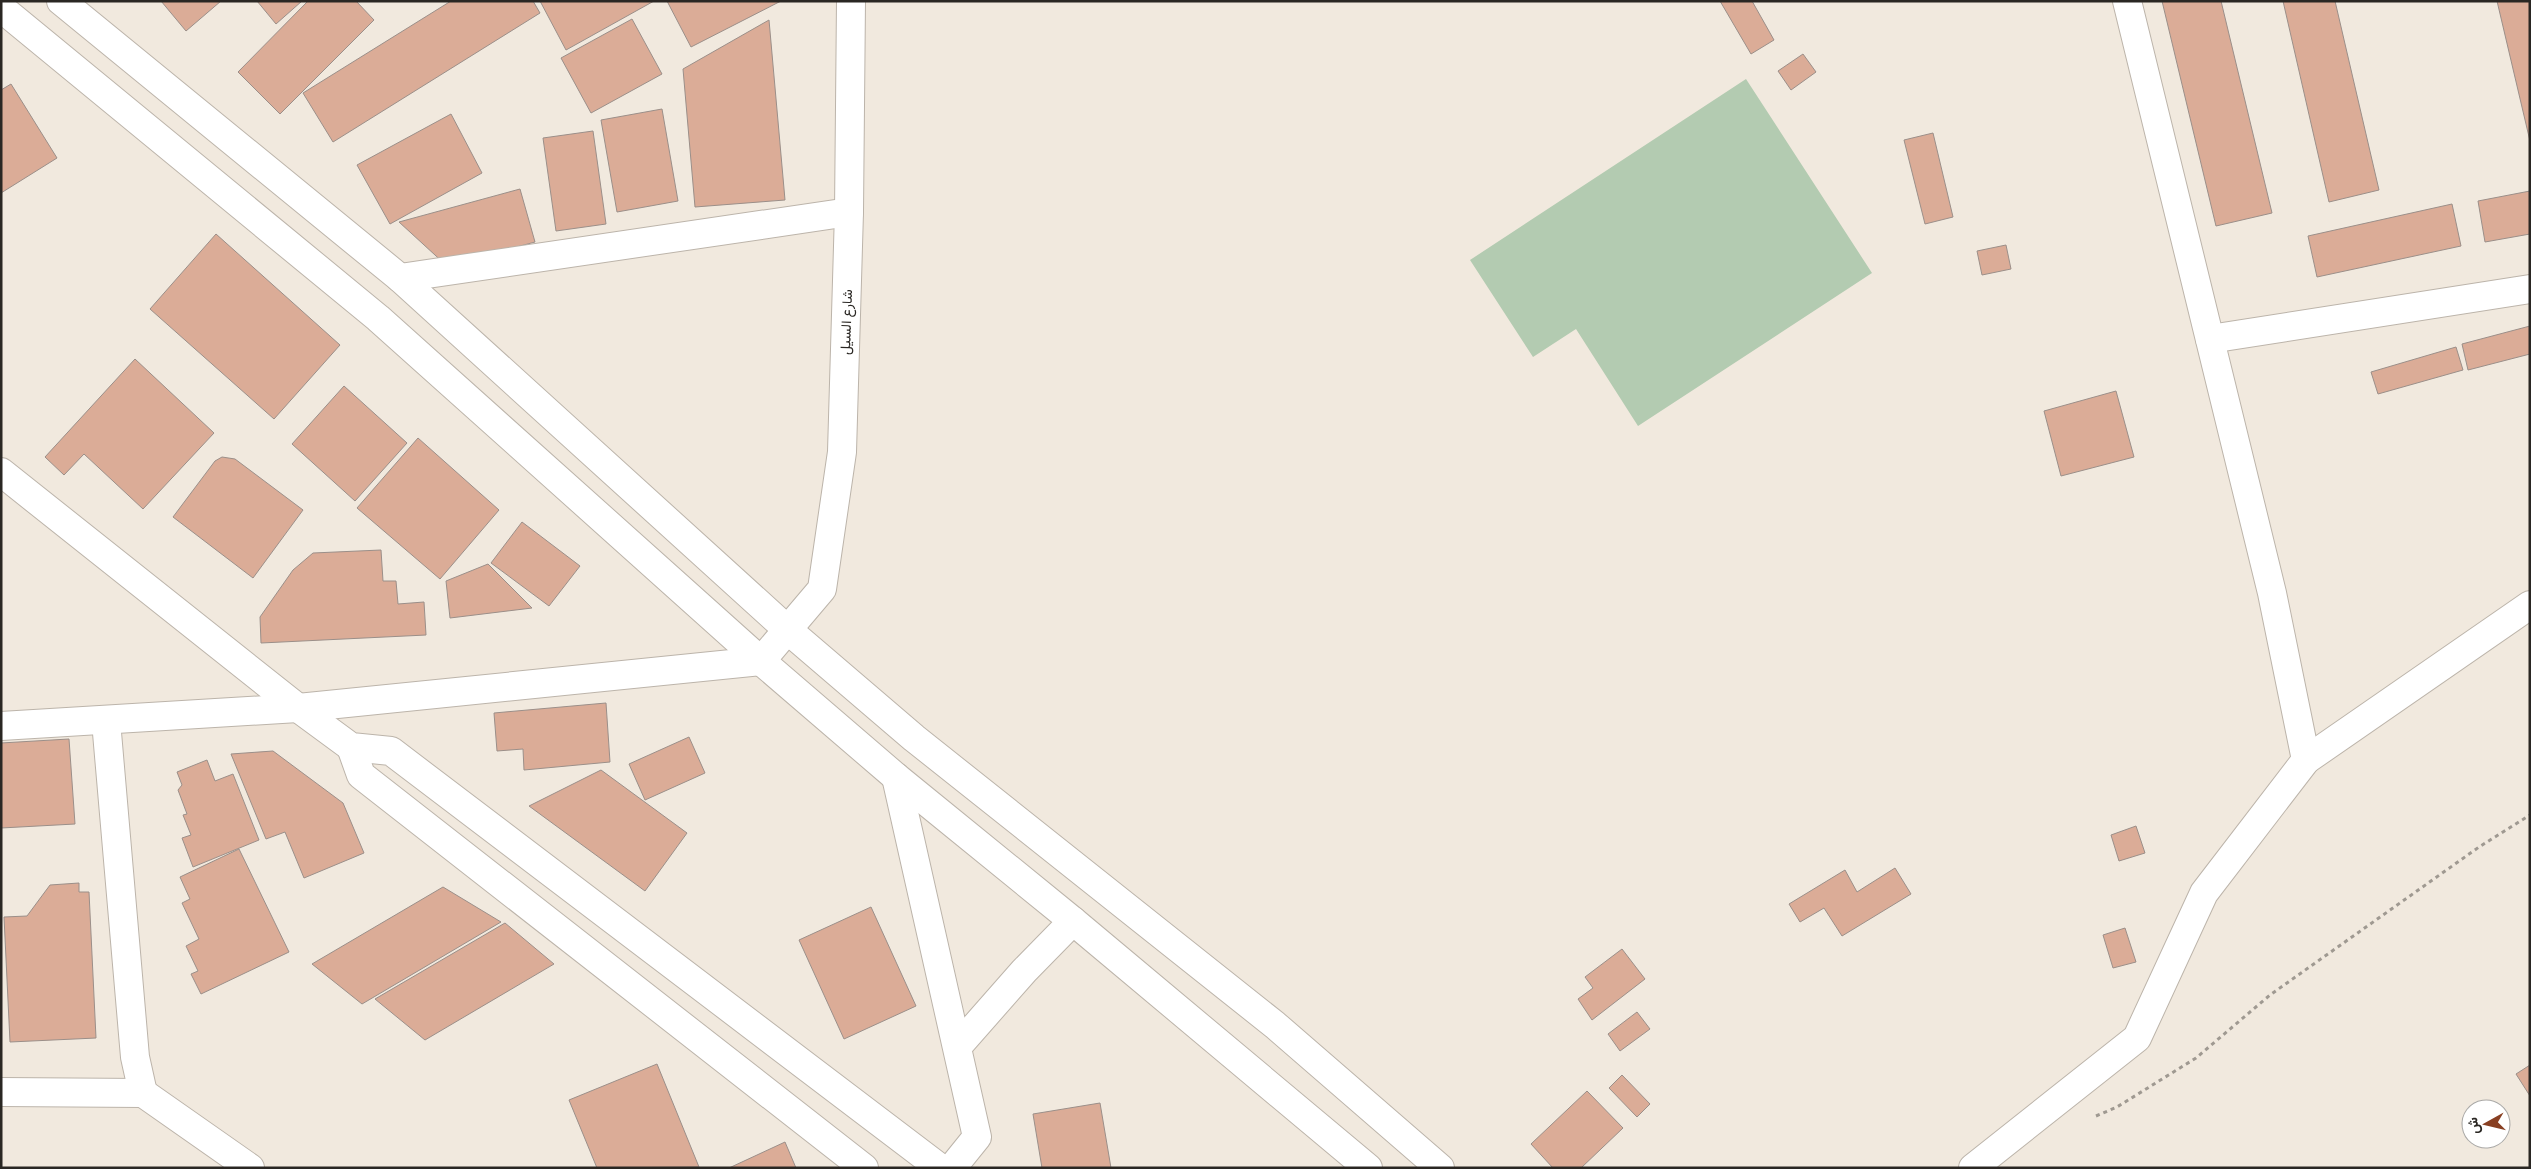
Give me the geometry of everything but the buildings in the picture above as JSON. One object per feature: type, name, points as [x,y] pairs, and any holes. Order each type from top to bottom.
[{"type":"street","points":[[61,1],[400,278],[789,631],[914,738],[1276,1025],[1440,1168]]},
{"type":"street","name":"شارع السيل","points":[[761,662],[789,631],[822,589],[830,541],[842,452],[849,212],[851,1]]},
{"type":"street","points":[[2127,1],[2272,592],[2306,760]]},
{"type":"street","points":[[1,8],[378,318],[761,662],[896,777],[1368,1168]]},
{"type":"street","points":[[400,278],[849,212]]},
{"type":"street","points":[[2210,339],[2530,289]]},
{"type":"street","points":[[1,472],[298,708],[352,747],[391,751],[940,1168]]},
{"type":"street","points":[[1973,1168],[2137,1038],[2204,893],[2306,760],[2530,605]]},
{"type":"street","points":[[1,726],[298,708],[761,662]]},
{"type":"street","points":[[106,721],[135,1057],[143,1093]]},
{"type":"street","points":[[352,747],[361,775],[864,1168]]},
{"type":"street","points":[[896,777],[977,1137],[952,1168]]},
{"type":"street","points":[[958,1046],[1024,970],[1072,921]]},
{"type":"street","points":[[1,1092],[143,1093],[250,1168]]},
{"type":"path","points":[[2090,1119],[2116,1107],[2196,1058],[2270,995],[2479,847],[2530,815]]},
{"type":"green space","points":[[1746,79],[1872,273],[1638,426],[1576,329],[1533,357],[1470,260]]}]
